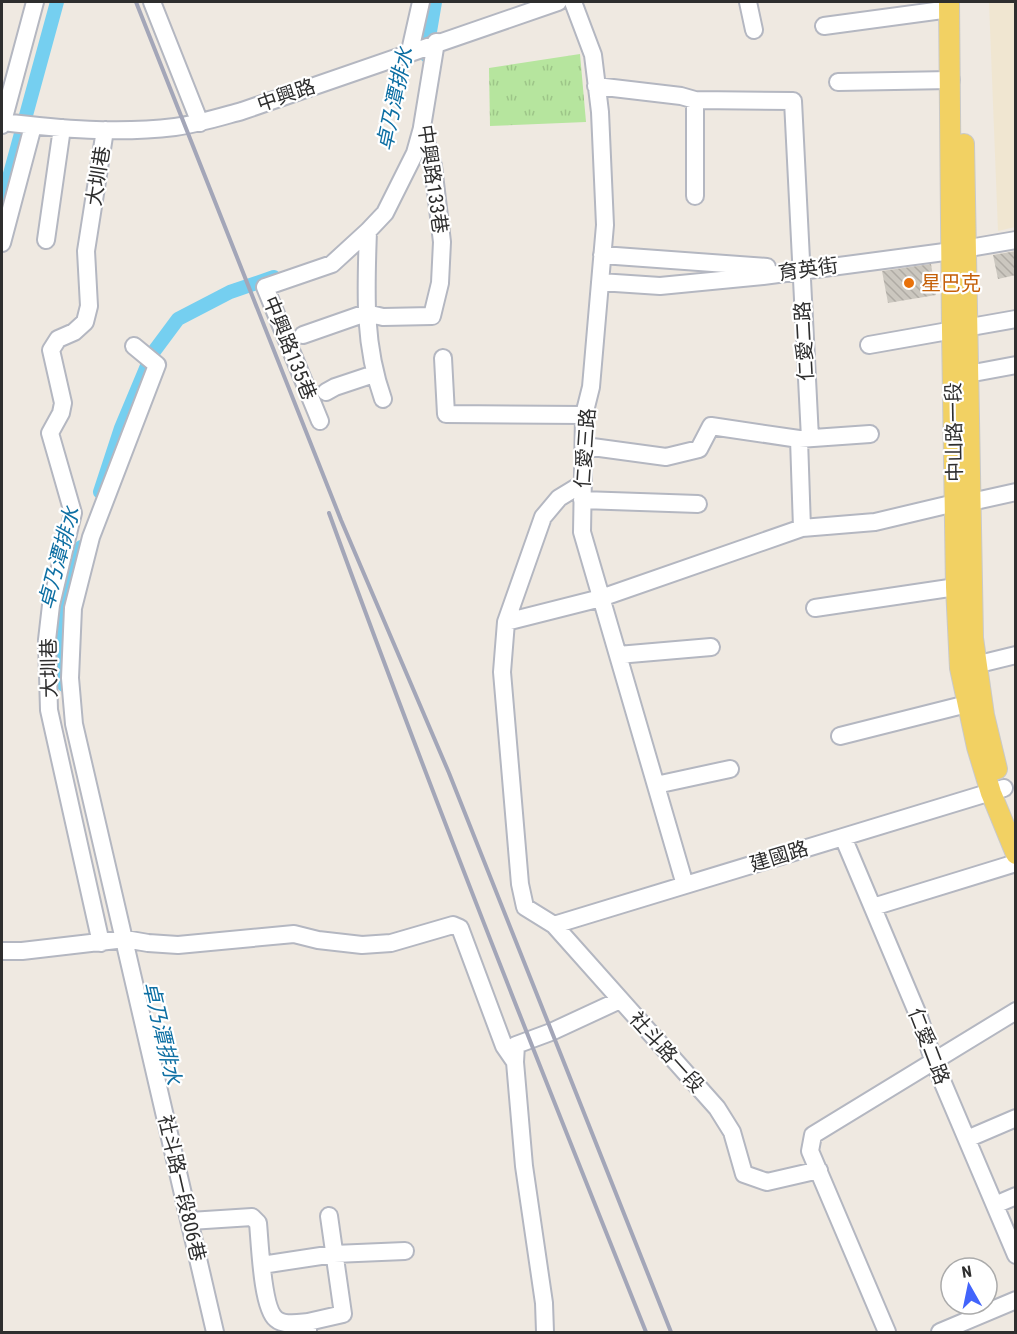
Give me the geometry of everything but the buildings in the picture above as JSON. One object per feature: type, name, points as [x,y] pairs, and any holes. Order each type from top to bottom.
[{"type":"main road","name":"中山路一段","points":[[954,4],[951,80],[959,250]]},
{"type":"main road","name":"中山路一段","points":[[954,4],[963,502],[973,638],[968,666],[967,704],[976,747],[997,790],[1016,819]]},
{"type":"main road","name":"中山路一段","points":[[960,328],[968,374],[963,502],[956,587],[968,666],[991,749],[997,790],[1016,854]]},
{"type":"street","points":[[3,123],[35,2]]},
{"type":"street","points":[[152,2],[200,123]]},
{"type":"street","points":[[410,51],[422,2]]},
{"type":"street","name":"中興路","points":[[3,123],[105,130],[145,130],[200,123],[242,111],[436,42],[558,2]]},
{"type":"street","name":"仁愛三路","points":[[573,2],[592,55],[600,112],[605,225],[591,387],[584,415],[582,532],[685,885]]},
{"type":"street","points":[[748,2],[754,30]]},
{"type":"street","points":[[824,26],[954,4]]},
{"type":"street","name":"中興路133巷","points":[[366,313],[383,317],[432,316],[440,283],[442,242],[433,166],[422,127],[436,42]]},
{"type":"street","points":[[838,82],[951,80]]},
{"type":"street","points":[[596,86],[681,96],[695,100],[695,196]]},
{"type":"street","name":"仁愛二路","points":[[695,100],[793,101],[801,270],[804,439],[802,528]]},
{"type":"street","points":[[2,243],[33,126]]},
{"type":"street","name":"中興路135巷","points":[[320,421],[265,287],[332,264],[368,231],[385,213],[415,153],[422,127]]},
{"type":"street","points":[[46,240],[62,128]]},
{"type":"street","name":"大圳巷","points":[[105,130],[86,251],[89,306],[85,322],[74,332],[58,339],[51,350],[63,403],[62,413],[50,434],[73,513],[51,605],[47,640],[49,710],[115,940]]},
{"type":"street","points":[[368,231],[366,313],[374,374],[383,399]]},
{"type":"street","name":"育英街","points":[[600,282],[660,286],[959,250],[1016,240]]},
{"type":"street","points":[[602,255],[801,270]]},
{"type":"street","points":[[303,335],[366,313]]},
{"type":"street","points":[[868,345],[1016,319]]},
{"type":"street","name":"大圳巷","points":[[115,940],[74,724],[70,678],[70,637],[73,608],[91,537],[157,365],[134,346]]},
{"type":"street","points":[[442,358],[446,414],[584,415]]},
{"type":"street","points":[[968,374],[1016,365]]},
{"type":"street","points":[[326,392],[374,374]]},
{"type":"street","points":[[585,446],[666,457],[699,449],[711,426],[804,439],[870,434]]},
{"type":"street","points":[[620,1000],[554,925],[525,907],[522,897],[502,672],[506,622],[543,517],[559,498],[582,492],[698,504]]},
{"type":"street","points":[[506,622],[601,597],[802,528],[875,522],[1016,492]]},
{"type":"street","points":[[815,608],[956,587]]},
{"type":"street","points":[[618,655],[711,647]]},
{"type":"street","points":[[968,666],[1016,655]]},
{"type":"street","points":[[840,736],[967,704]]},
{"type":"street","points":[[656,785],[730,769]]},
{"type":"street","name":"建國路","points":[[554,925],[997,790]]},
{"type":"street","name":"仁愛二路","points":[[843,837],[919,1017],[934,1062],[1016,1255]]},
{"type":"street","points":[[873,907],[1016,863]]},
{"type":"street","points":[[2,951],[22,951],[115,940],[178,945],[294,934],[318,940],[362,945],[391,943],[453,925],[460,928],[504,1046],[514,1062],[524,1166],[544,1303],[545,1332]]},
{"type":"street","name":"社斗路一段806巷","points":[[115,940],[190,1221],[215,1332]]},
{"type":"street","name":"社斗路一段","points":[[514,1062],[516,1045],[552,1032],[620,1000],[717,1108],[732,1132],[744,1174],[767,1182],[819,1170]]},
{"type":"street","points":[[887,1332],[810,1151],[813,1135],[1016,1011]]},
{"type":"street","points":[[967,1139],[1016,1118]]},
{"type":"street","points":[[994,1205],[1016,1196]]},
{"type":"street","points":[[190,1221],[252,1217],[258,1223],[265,1294],[275,1319],[308,1327],[344,1314],[329,1216]]},
{"type":"street","points":[[262,1265],[334,1254],[405,1251]]},
{"type":"street","points":[[940,1332],[1016,1300]]},
{"type":"shaded area","points":[[989,2],[1016,2],[1015,227],[998,231]]},
{"type":"green space","points":[[580,54],[586,122],[490,126],[489,68]]},
{"type":"waterway","points":[[2,203],[57,2]]},
{"type":"waterway","name":"卓乃潭排水","points":[[426,55],[435,2]]},
{"type":"waterway","name":"卓乃潭排水","points":[[100,492],[121,428],[152,354],[178,319],[230,292],[274,277]]},
{"type":"waterway","name":"卓乃潭排水","points":[[64,685],[61,650],[64,615],[81,547]]},
{"type":"railway","points":[[136,2],[341,520],[449,773],[671,1332]]},
{"type":"railway","points":[[329,513],[524,1026],[646,1332]]},
{"type":"place","name":"星巴克","points":[[909,283]]}]
